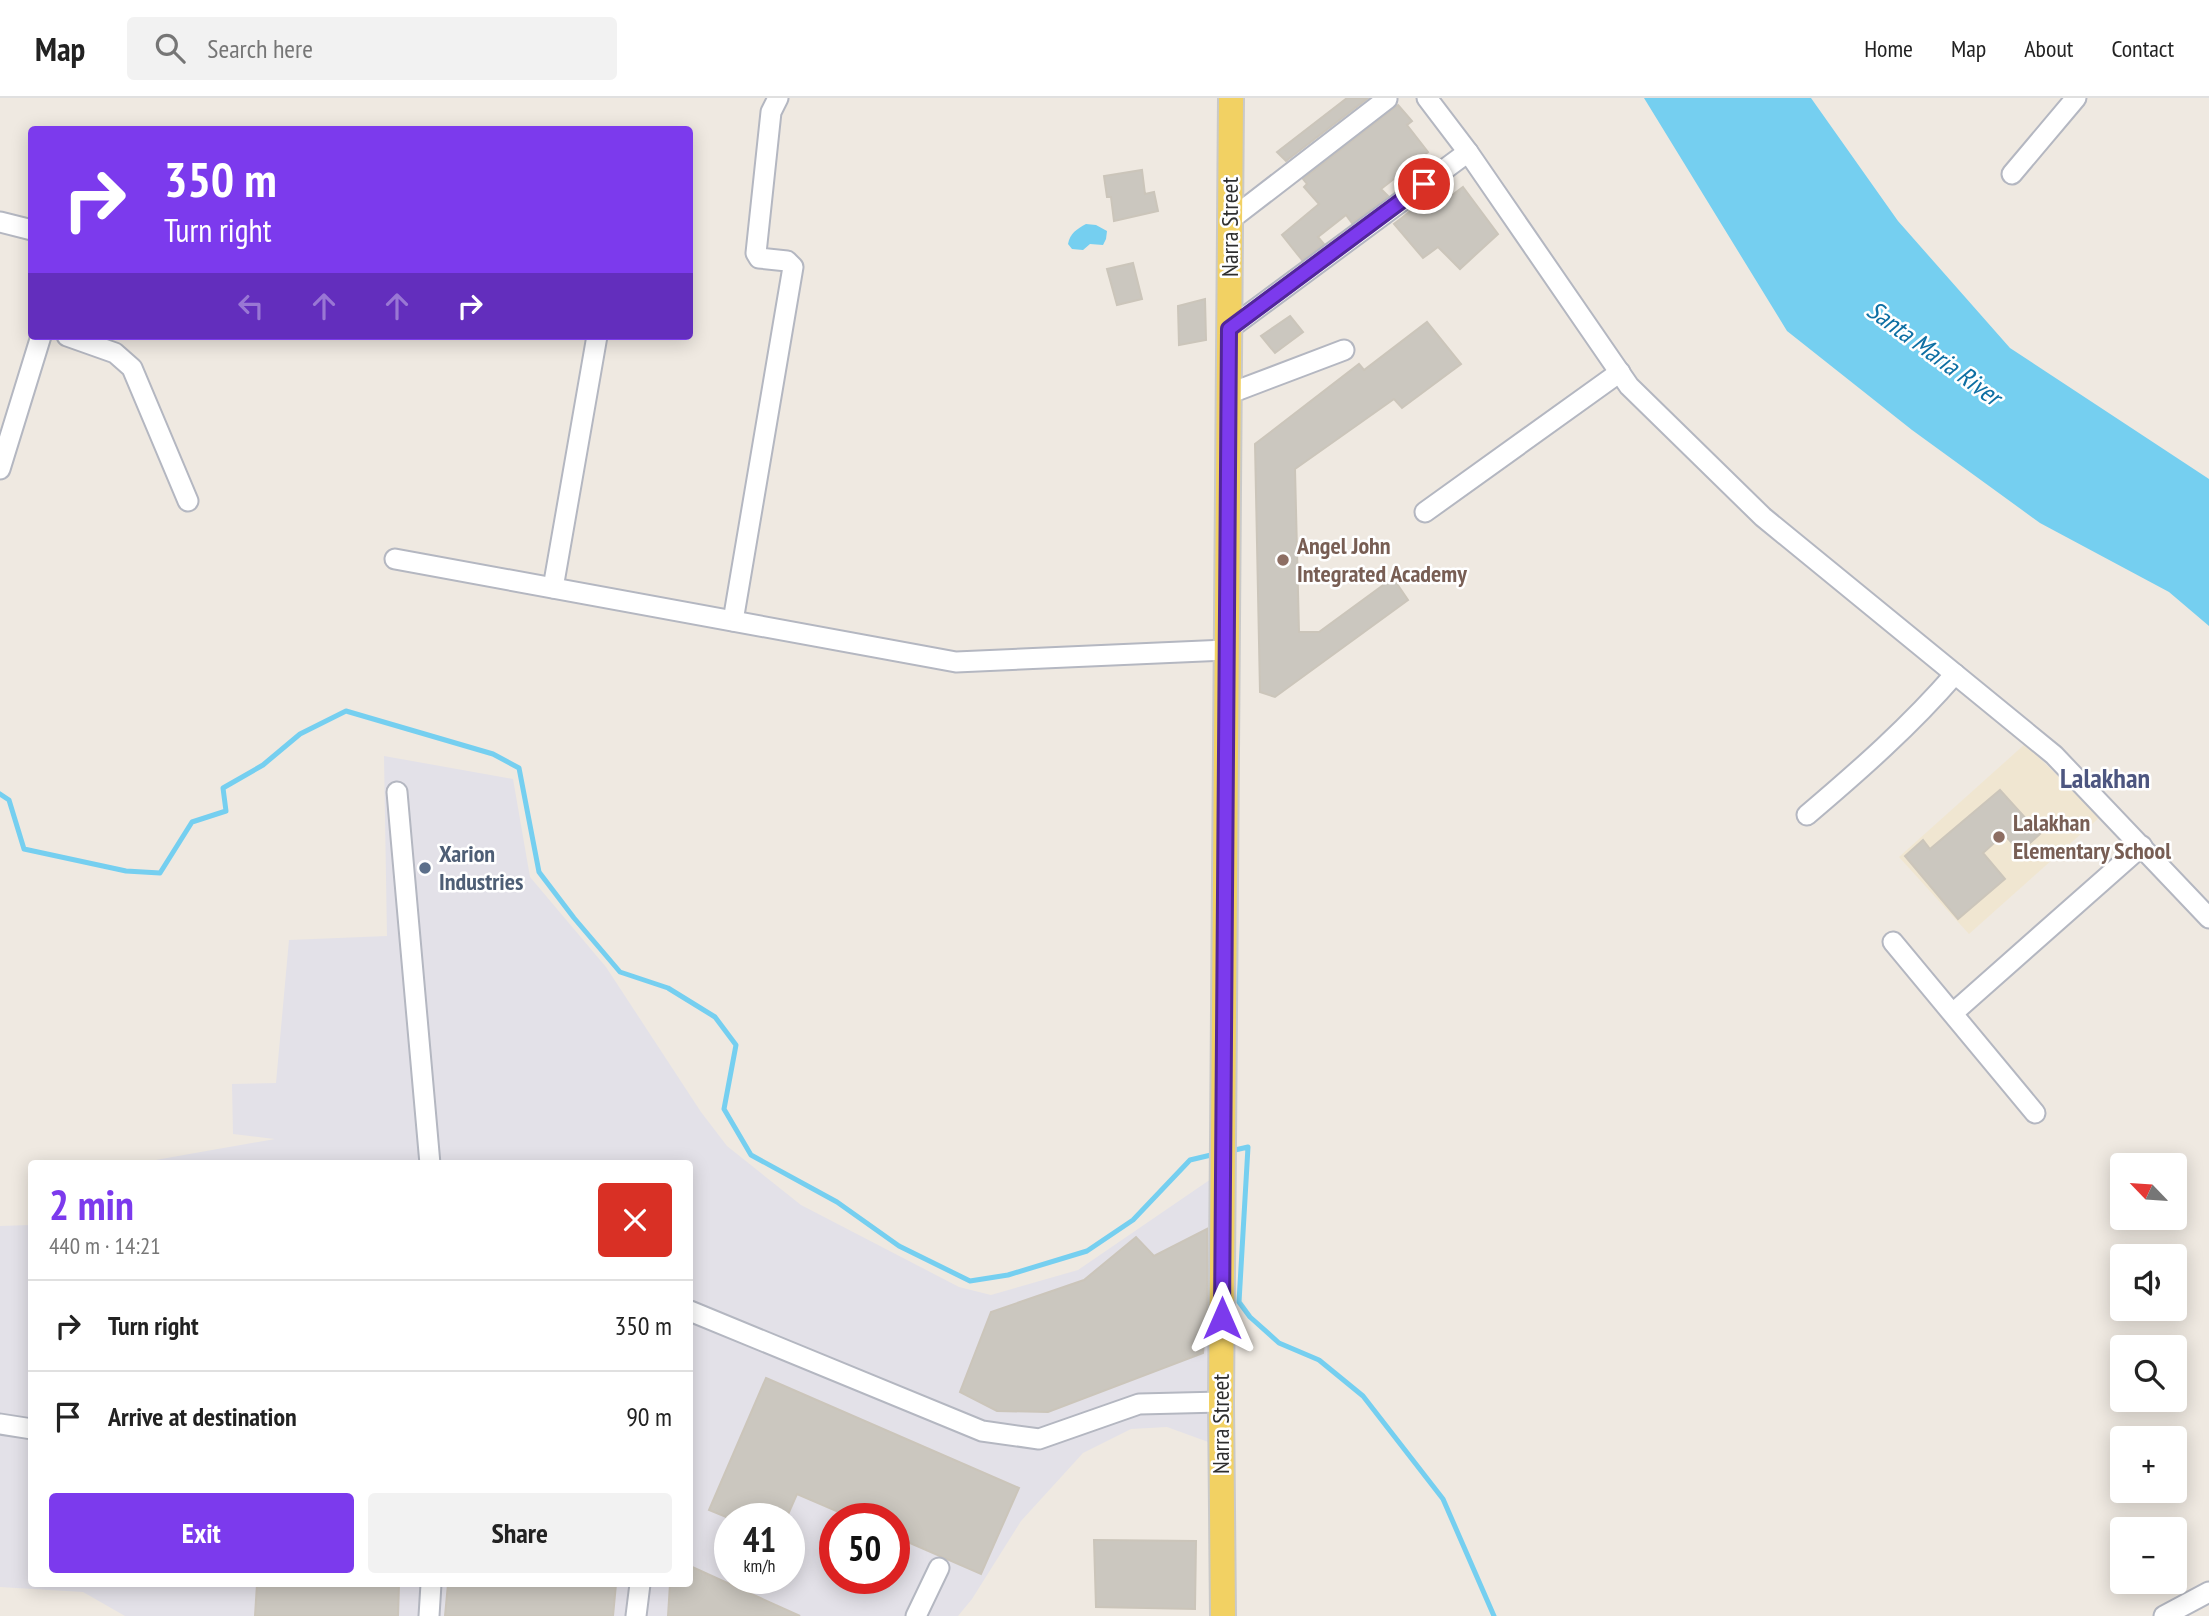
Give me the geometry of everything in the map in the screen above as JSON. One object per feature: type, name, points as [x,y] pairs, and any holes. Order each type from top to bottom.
[{"type":"main road","name":"Narra Street","points":[[1223,1616],[1221,1402],[1231,98]]},
{"type":"street","points":[[733,621],[793,267],[787,261],[759,258],[756,253],[771,113],[778,98]]},
{"type":"street","points":[[1427,98],[1468,152],[1629,386],[1763,517],[2054,755],[2205,908]]},
{"type":"street","points":[[2012,174],[2076,98]]},
{"type":"street","points":[[1230,220],[1387,99]]},
{"type":"street","points":[[1229,329],[1468,152]]},
{"type":"street","points":[[0,222],[28,229]]},
{"type":"street","points":[[0,469],[40,340]]},
{"type":"street","points":[[78,340],[115,353],[132,368],[188,501]]},
{"type":"street","points":[[553,588],[596,340]]},
{"type":"street","points":[[1228,394],[1343,350]]},
{"type":"street","points":[[1425,512],[1620,372]]},
{"type":"street","points":[[396,559],[956,663],[1226,650]]},
{"type":"street","points":[[1807,814],[1874,759],[1924,710],[1955,674]]},
{"type":"street","points":[[397,792],[430,1160]]},
{"type":"street","points":[[1953,1013],[2142,846]]},
{"type":"street","points":[[1893,942],[2035,1113]]},
{"type":"street","points":[[693,1312],[982,1431],[1039,1439],[1139,1404],[1221,1402]]},
{"type":"street","points":[[0,1424],[28,1428]]},
{"type":"street","points":[[916,1616],[939,1568]]},
{"type":"street","points":[[429,1616],[431,1587]]},
{"type":"street","points":[[636,1616],[640,1587]]},
{"type":"street","points":[[2164,1616],[2209,1591]]},
{"type":"shaded area","name":"Lalakhan Elementary School","points":[[2025,744],[2100,817],[1969,934],[1899,857]]},
{"type":"shaded area","points":[[384,756],[513,779],[530,877],[606,967],[701,1112],[727,1146],[801,1205],[959,1287],[991,1295],[1078,1270],[1211,1179],[1211,1443],[1167,1427],[1131,1429],[1083,1453],[1021,1521],[972,1599],[958,1616],[125,1616],[83,1592],[0,1587],[0,1226],[28,1225],[28,1587],[693,1587],[693,1160],[156,1160],[275,1139],[233,1134],[232,1084],[276,1083],[289,940],[387,936]]},
{"type":"water","name":"Santa Maria River","points":[[1644,98],[1811,98],[1898,221],[2010,348],[2209,479],[2209,626],[2169,592],[2040,523],[1912,430],[1787,331]]},
{"type":"water","points":[[1086,224],[1096,225],[1107,231],[1103,245],[1090,244],[1083,250],[1072,249],[1068,244],[1070,237]]},
{"type":"building","points":[[1347,98],[1368,98],[1286,161],[1277,152]]},
{"type":"building","points":[[1398,105],[1412,121],[1407,125],[1428,152],[1381,189],[1388,196],[1352,223],[1346,215],[1318,237],[1324,244],[1302,260],[1282,235],[1319,204],[1304,187],[1307,184],[1303,179]]},
{"type":"building","points":[[1142,170],[1145,194],[1154,192],[1158,211],[1114,221],[1111,197],[1107,197],[1104,176]]},
{"type":"building","points":[[1463,187],[1498,234],[1460,269],[1438,247],[1423,258],[1394,224],[1422,202],[1430,212]]},
{"type":"building","points":[[1133,263],[1142,299],[1117,305],[1107,269]]},
{"type":"building","points":[[1205,299],[1206,340],[1179,345],[1178,306]]},
{"type":"building","points":[[1290,316],[1303,332],[1275,353],[1261,336]]},
{"type":"building","points":[[1427,322],[1461,364],[1402,408],[1394,399],[1295,469],[1299,632],[1319,632],[1393,578],[1408,600],[1275,697],[1260,692],[1255,444],[1359,364],[1364,370]]},
{"type":"building","points":[[2000,790],[2040,834],[2020,852],[2004,834],[1983,853],[2005,879],[1958,919],[1905,856],[1923,840],[1930,849]]},
{"type":"building","points":[[1207,1229],[1207,1313],[1203,1353],[1048,1412],[997,1411],[960,1392],[991,1312],[1084,1280],[1136,1237],[1154,1256]]},
{"type":"building","points":[[766,1378],[1019,1488],[981,1574],[910,1543],[910,1503],[819,1503],[797,1494],[793,1503],[714,1503],[714,1512],[709,1510]]},
{"type":"building","points":[[1094,1540],[1196,1541],[1195,1609],[1096,1607]]},
{"type":"building","points":[[693,1567],[714,1577],[714,1594],[752,1594],[800,1616],[668,1616],[670,1587],[693,1587]]},
{"type":"building","points":[[257,1587],[399,1587],[398,1616],[255,1616]]},
{"type":"building","points":[[448,1587],[616,1587],[613,1616],[445,1616]]},
{"type":"waterway","points":[[0,794],[9,800],[24,849],[126,871],[160,873],[192,822],[226,811],[223,788],[263,765],[300,734],[346,711],[493,754],[519,768],[539,872],[574,918],[620,972],[668,988],[715,1017],[736,1045],[724,1109],[751,1155],[837,1202],[899,1246],[970,1281],[1008,1275],[1087,1251],[1133,1220],[1190,1160],[1211,1155]]},
{"type":"waterway","points":[[1235,1150],[1248,1147],[1239,1302],[1250,1317],[1279,1343],[1319,1360],[1363,1396],[1443,1499],[1494,1616]]},
{"type":"place","name":"Angel John Integrated Academy","points":[[1283,560]]},
{"type":"place","name":"Lalakhan Elementary School","points":[[1999,837]]},
{"type":"place","name":"Xarion Industries","points":[[425,868]]},
{"type":"district","name":"Lalakhan","points":[[2105,778]]},
{"type":"route","points":[[1222,1318],[1229,329],[1424,184]]}]
